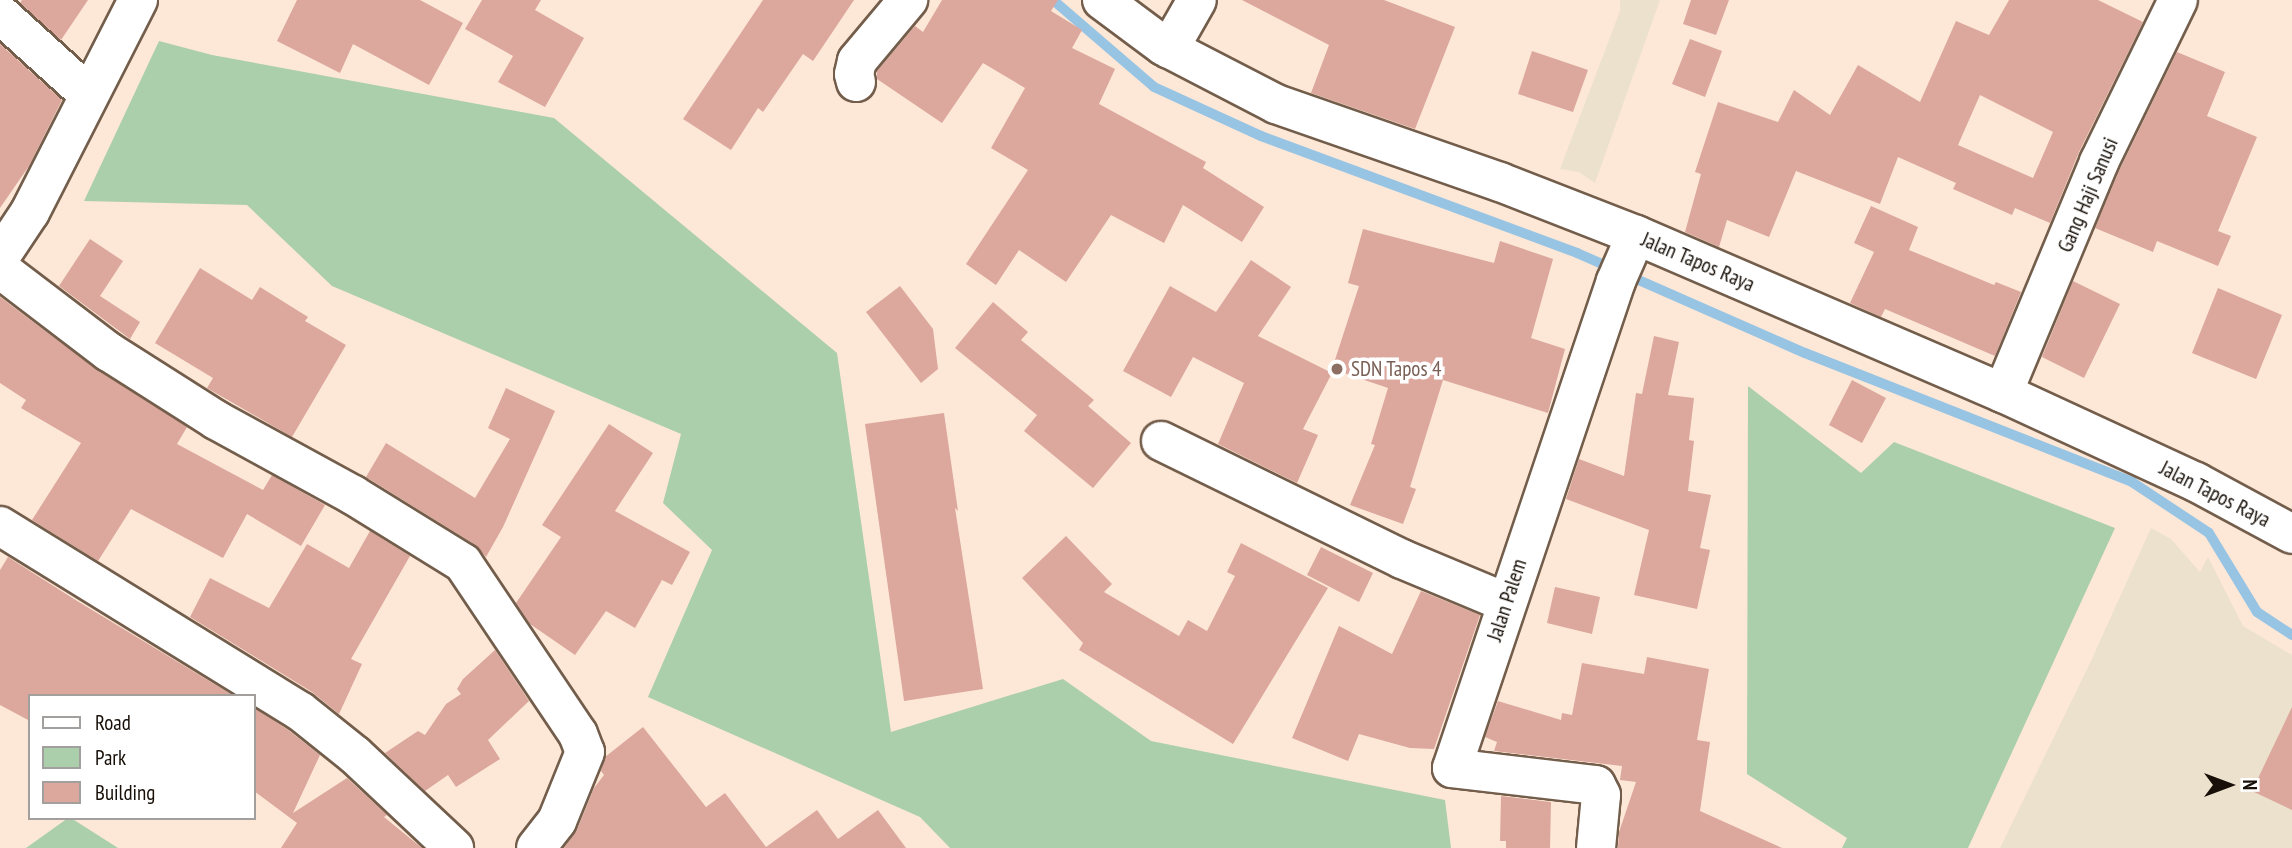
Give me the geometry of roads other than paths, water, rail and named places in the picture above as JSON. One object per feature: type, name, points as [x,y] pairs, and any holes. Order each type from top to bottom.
[{"type":"street","points":[[0,257],[30,212],[138,0]]},
{"type":"street","points":[[856,82],[853,74],[857,61],[908,0]]},
{"type":"street","name":"Jalan Tapos Raya","points":[[1102,0],[1168,49],[1276,104],[1500,182],[1626,258],[2003,393],[2196,482],[2292,534]]},
{"type":"street","points":[[1168,49],[1198,0]]},
{"type":"street","name":"Gang Haji Sanusi","points":[[2003,393],[2099,162],[2178,0]]},
{"type":"street","points":[[0,14],[89,95]]},
{"type":"street","name":"Jalan Palem","points":[[1596,848],[1601,795],[1596,785],[1452,768],[1505,602],[1626,258]]},
{"type":"street","points":[[0,269],[120,359],[216,420],[354,495],[463,563],[578,734],[585,752],[557,821],[536,848]]},
{"type":"street","points":[[1161,441],[1402,559],[1505,602]]},
{"type":"street","points":[[0,526],[300,711],[355,755],[454,848]]},
{"type":"waterway","points":[[1053,0],[1154,87],[1261,136],[1577,253],[1805,353],[2132,482],[2209,533],[2257,612],[2292,635]]},
{"type":"place","name":"SDN Tapos 4","points":[[1337,369]]}]
